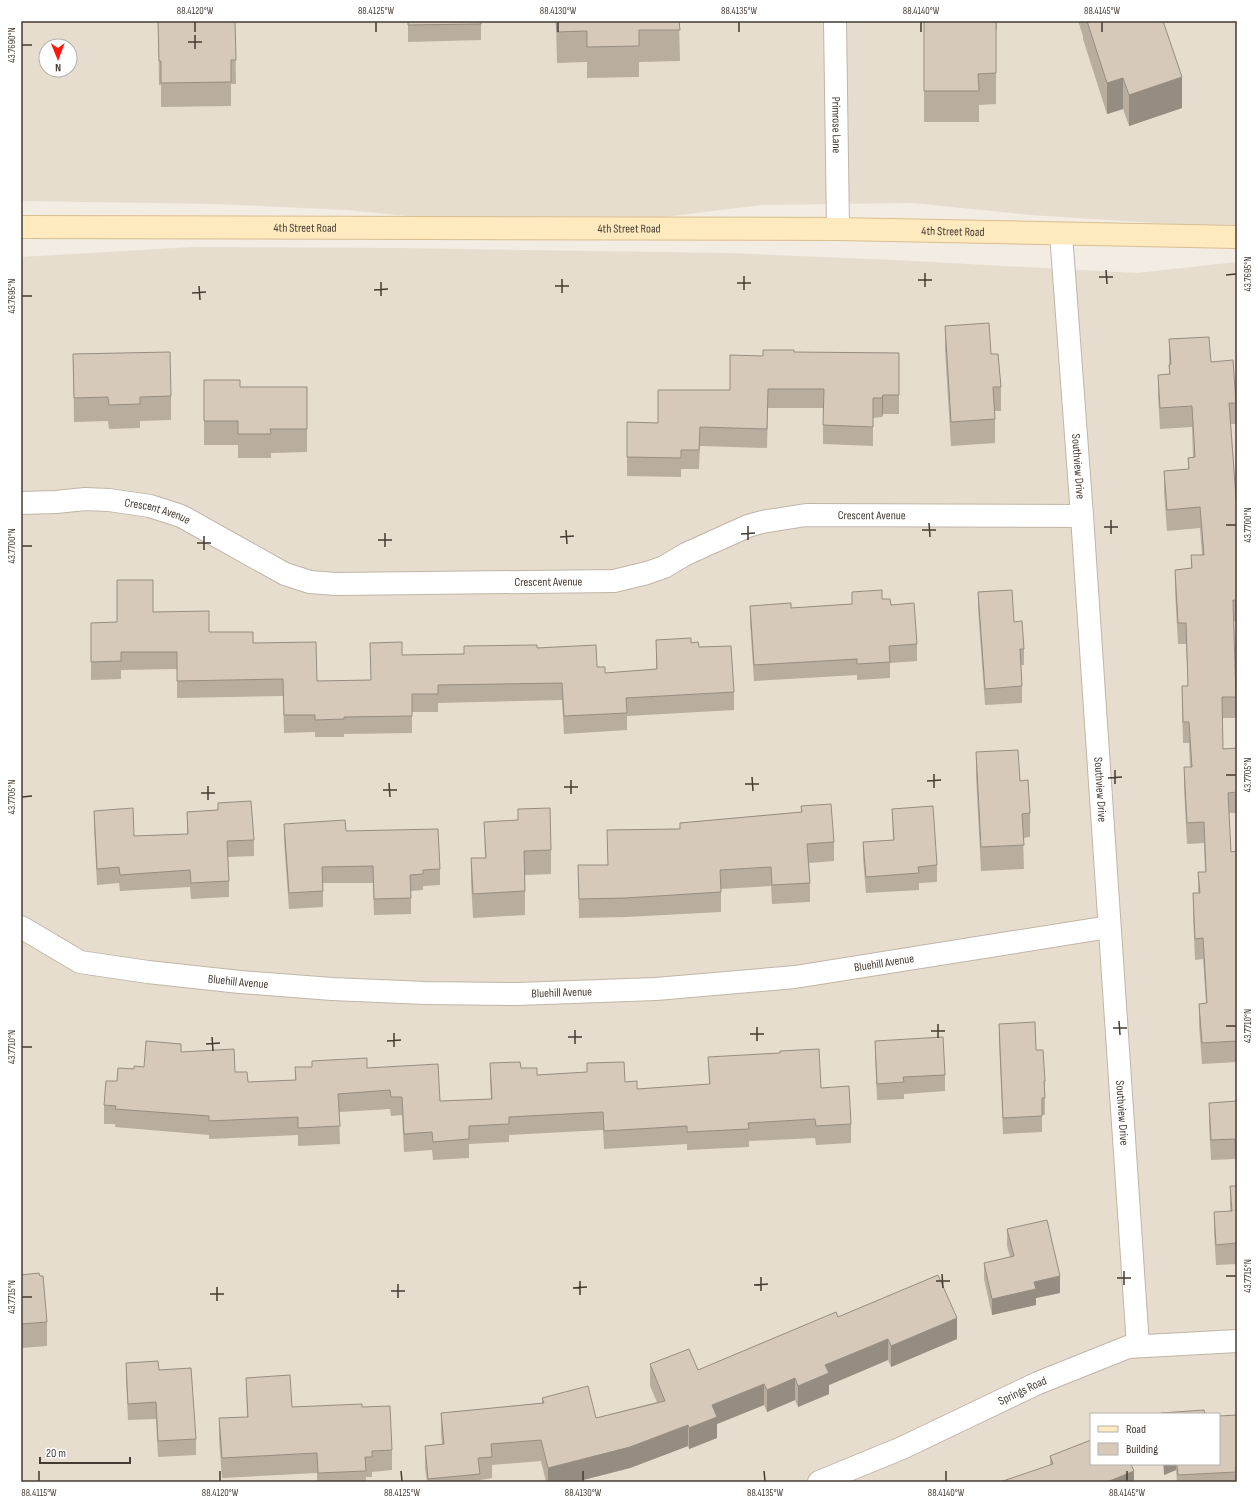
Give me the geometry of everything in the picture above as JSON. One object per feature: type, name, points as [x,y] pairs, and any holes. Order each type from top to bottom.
[{"type":"street","name":"Primrose Lane","points":[[835,21],[838,229]]},
{"type":"street","name":"4th Street Road","points":[[21,227],[838,229],[1237,237]]},
{"type":"street","name":"Southview Drive","points":[[1061,234],[1082,516],[1138,1346]]},
{"type":"street","name":"Crescent Avenue","points":[[21,503],[85,499],[109,500],[150,506],[181,516],[285,574],[310,582],[336,584],[614,581],[648,573],[664,567],[686,554],[748,526],[806,515],[1082,516]]},
{"type":"street","name":"Bluehill Avenue","points":[[21,927],[80,962],[148,972],[240,982],[332,989],[425,993],[518,994],[656,989],[795,977],[1109,927]]},
{"type":"street","name":"Springs Road","points":[[819,1482],[902,1448],[1038,1383],[1128,1347],[1237,1342]]},
{"type":"shaded area","points":[[21,21],[1237,21],[1237,226],[1187,225],[1030,215],[913,203],[762,205],[648,219],[438,219],[347,210],[215,204],[21,201]]},
{"type":"shaded area","points":[[192,247],[397,248],[729,253],[1137,273],[1237,262],[1237,1482],[21,1482],[21,257]]},
{"type":"building","points":[[158,21],[235,21],[236,60],[231,60],[231,82],[161,83]]},
{"type":"building","points":[[408,21],[481,21],[481,24],[408,25]]},
{"type":"building","points":[[556,21],[679,21],[680,30],[639,30],[639,46],[587,47],[587,31],[557,32]]},
{"type":"building","points":[[924,21],[996,21],[996,73],[978,74],[979,91],[924,91]]},
{"type":"building","points":[[1087,21],[1163,21],[1182,77],[1129,95],[1123,78],[1107,83]]},
{"type":"building","points":[[989,323],[991,354],[998,354],[1001,387],[993,387],[995,419],[951,422],[945,326]]},
{"type":"building","points":[[1209,337],[1211,362],[1233,360],[1236,403],[1229,403],[1237,511],[1237,600],[1233,600],[1236,697],[1222,697],[1223,749],[1237,748],[1237,792],[1228,793],[1231,852],[1237,851],[1237,1041],[1202,1043],[1199,1004],[1207,1003],[1203,938],[1195,939],[1193,893],[1200,893],[1198,872],[1206,872],[1204,822],[1187,823],[1184,767],[1192,767],[1189,722],[1183,722],[1182,686],[1188,686],[1186,623],[1178,623],[1175,570],[1192,568],[1191,555],[1204,555],[1200,507],[1167,510],[1164,471],[1189,469],[1188,458],[1195,457],[1192,406],[1160,408],[1158,375],[1170,374],[1169,365],[1171,364],[1169,339]]},
{"type":"building","points":[[763,350],[794,350],[794,352],[899,353],[899,395],[883,395],[882,398],[873,398],[873,427],[823,425],[824,389],[768,389],[767,429],[700,427],[699,450],[681,450],[681,458],[627,457],[627,422],[658,423],[658,390],[730,390],[730,355],[763,356]]},
{"type":"building","points":[[170,352],[171,396],[140,397],[140,404],[109,405],[108,397],[74,398],[73,354]]},
{"type":"building","points":[[204,380],[240,380],[240,387],[307,387],[307,429],[270,429],[271,434],[238,434],[238,421],[204,421]]},
{"type":"building","points":[[117,580],[153,580],[153,612],[209,611],[209,632],[253,632],[253,643],[316,642],[317,681],[371,680],[370,643],[402,642],[402,655],[464,654],[464,646],[537,645],[537,648],[596,645],[597,667],[605,667],[605,673],[657,669],[656,640],[691,638],[691,643],[698,642],[699,647],[731,646],[734,692],[626,698],[627,713],[564,716],[562,683],[438,685],[438,694],[412,694],[412,716],[344,717],[344,719],[315,720],[315,715],[284,715],[283,679],[177,681],[177,652],[121,652],[121,661],[91,662],[91,623],[117,622]]},
{"type":"building","points":[[882,590],[882,599],[890,599],[891,605],[914,603],[917,644],[889,646],[890,662],[857,664],[857,659],[754,665],[750,606],[791,603],[791,608],[852,604],[852,592]]},
{"type":"building","points":[[1012,590],[1014,622],[1022,621],[1024,649],[1020,649],[1022,686],[985,689],[978,592]]},
{"type":"building","points":[[1018,750],[1020,781],[1028,780],[1030,813],[1022,814],[1024,845],[981,847],[976,752]]},
{"type":"building","points":[[251,801],[254,840],[227,841],[229,881],[191,883],[190,870],[120,875],[119,867],[97,869],[94,811],[133,808],[134,836],[188,834],[187,812],[218,810],[218,803]]},
{"type":"building","points":[[831,804],[834,842],[807,844],[810,883],[772,885],[771,867],[720,870],[721,892],[626,898],[579,899],[578,865],[608,865],[607,830],[680,829],[680,823],[802,812],[801,806]]},
{"type":"building","points":[[933,806],[937,865],[918,867],[919,873],[866,877],[863,842],[894,840],[892,809]]},
{"type":"building","points":[[550,808],[551,850],[524,851],[525,891],[473,894],[471,858],[486,858],[484,822],[518,820],[518,809]]},
{"type":"building","points":[[345,820],[346,831],[438,829],[440,869],[423,870],[423,874],[410,875],[411,898],[374,899],[373,866],[322,867],[323,891],[289,893],[284,824]]},
{"type":"building","points":[[1035,1022],[1036,1050],[1043,1050],[1045,1098],[1042,1098],[1042,1116],[1003,1118],[999,1024]]},
{"type":"building","points":[[943,1037],[945,1075],[903,1077],[904,1082],[877,1084],[875,1041]]},
{"type":"building","points":[[146,1041],[181,1044],[181,1052],[234,1049],[235,1072],[247,1072],[248,1082],[296,1080],[295,1067],[312,1067],[312,1061],[367,1058],[367,1068],[438,1064],[440,1101],[492,1099],[490,1063],[520,1062],[521,1068],[537,1068],[537,1075],[587,1072],[587,1063],[624,1062],[625,1082],[637,1081],[637,1089],[710,1084],[708,1057],[819,1049],[821,1088],[849,1086],[851,1124],[816,1126],[815,1119],[748,1123],[749,1129],[687,1132],[687,1126],[604,1131],[603,1112],[509,1117],[509,1124],[469,1126],[469,1139],[433,1142],[432,1132],[404,1134],[402,1097],[391,1097],[390,1090],[338,1094],[340,1126],[298,1128],[298,1117],[209,1121],[209,1116],[115,1109],[116,1106],[104,1105],[106,1081],[117,1081],[118,1068],[134,1069],[134,1066],[144,1067]]},
{"type":"building","points":[[1237,1101],[1237,1169],[1235,1139],[1211,1140],[1209,1103]]},
{"type":"building","points":[[1230,1186],[1237,1186],[1237,1243],[1216,1245],[1214,1212],[1232,1211]]},
{"type":"building","points":[[1047,1220],[1060,1276],[1034,1282],[1036,1289],[992,1299],[984,1263],[1014,1256],[1007,1229]]},
{"type":"building","points":[[39,1273],[40,1276],[43,1276],[47,1322],[21,1324],[21,1275]]},
{"type":"building","points":[[938,1275],[957,1318],[891,1346],[888,1339],[825,1365],[829,1373],[798,1386],[795,1378],[767,1390],[764,1384],[712,1405],[717,1417],[689,1428],[688,1425],[630,1447],[548,1468],[541,1440],[491,1444],[492,1457],[478,1458],[480,1474],[428,1479],[425,1446],[444,1444],[441,1413],[544,1403],[542,1398],[588,1386],[596,1418],[665,1401],[650,1364],[689,1349],[698,1370],[836,1312],[838,1317]]},
{"type":"building","points":[[158,1361],[159,1370],[191,1368],[196,1439],[158,1441],[156,1402],[128,1404],[126,1363]]},
{"type":"building","points":[[290,1375],[292,1407],[362,1404],[362,1407],[390,1406],[392,1450],[372,1451],[372,1457],[365,1457],[366,1471],[318,1473],[317,1453],[222,1458],[219,1418],[248,1417],[246,1378]]},
{"type":"building","points":[[1204,1410],[1205,1413],[1161,1413]]},
{"type":"building","points":[[1237,1415],[1236,1472],[1178,1475],[1177,1465],[1220,1465],[1220,1416]]},
{"type":"building","points":[[1090,1440],[1090,1465],[1131,1465],[1134,1471],[1107,1482],[1000,1482],[1053,1464],[1050,1456]]}]
